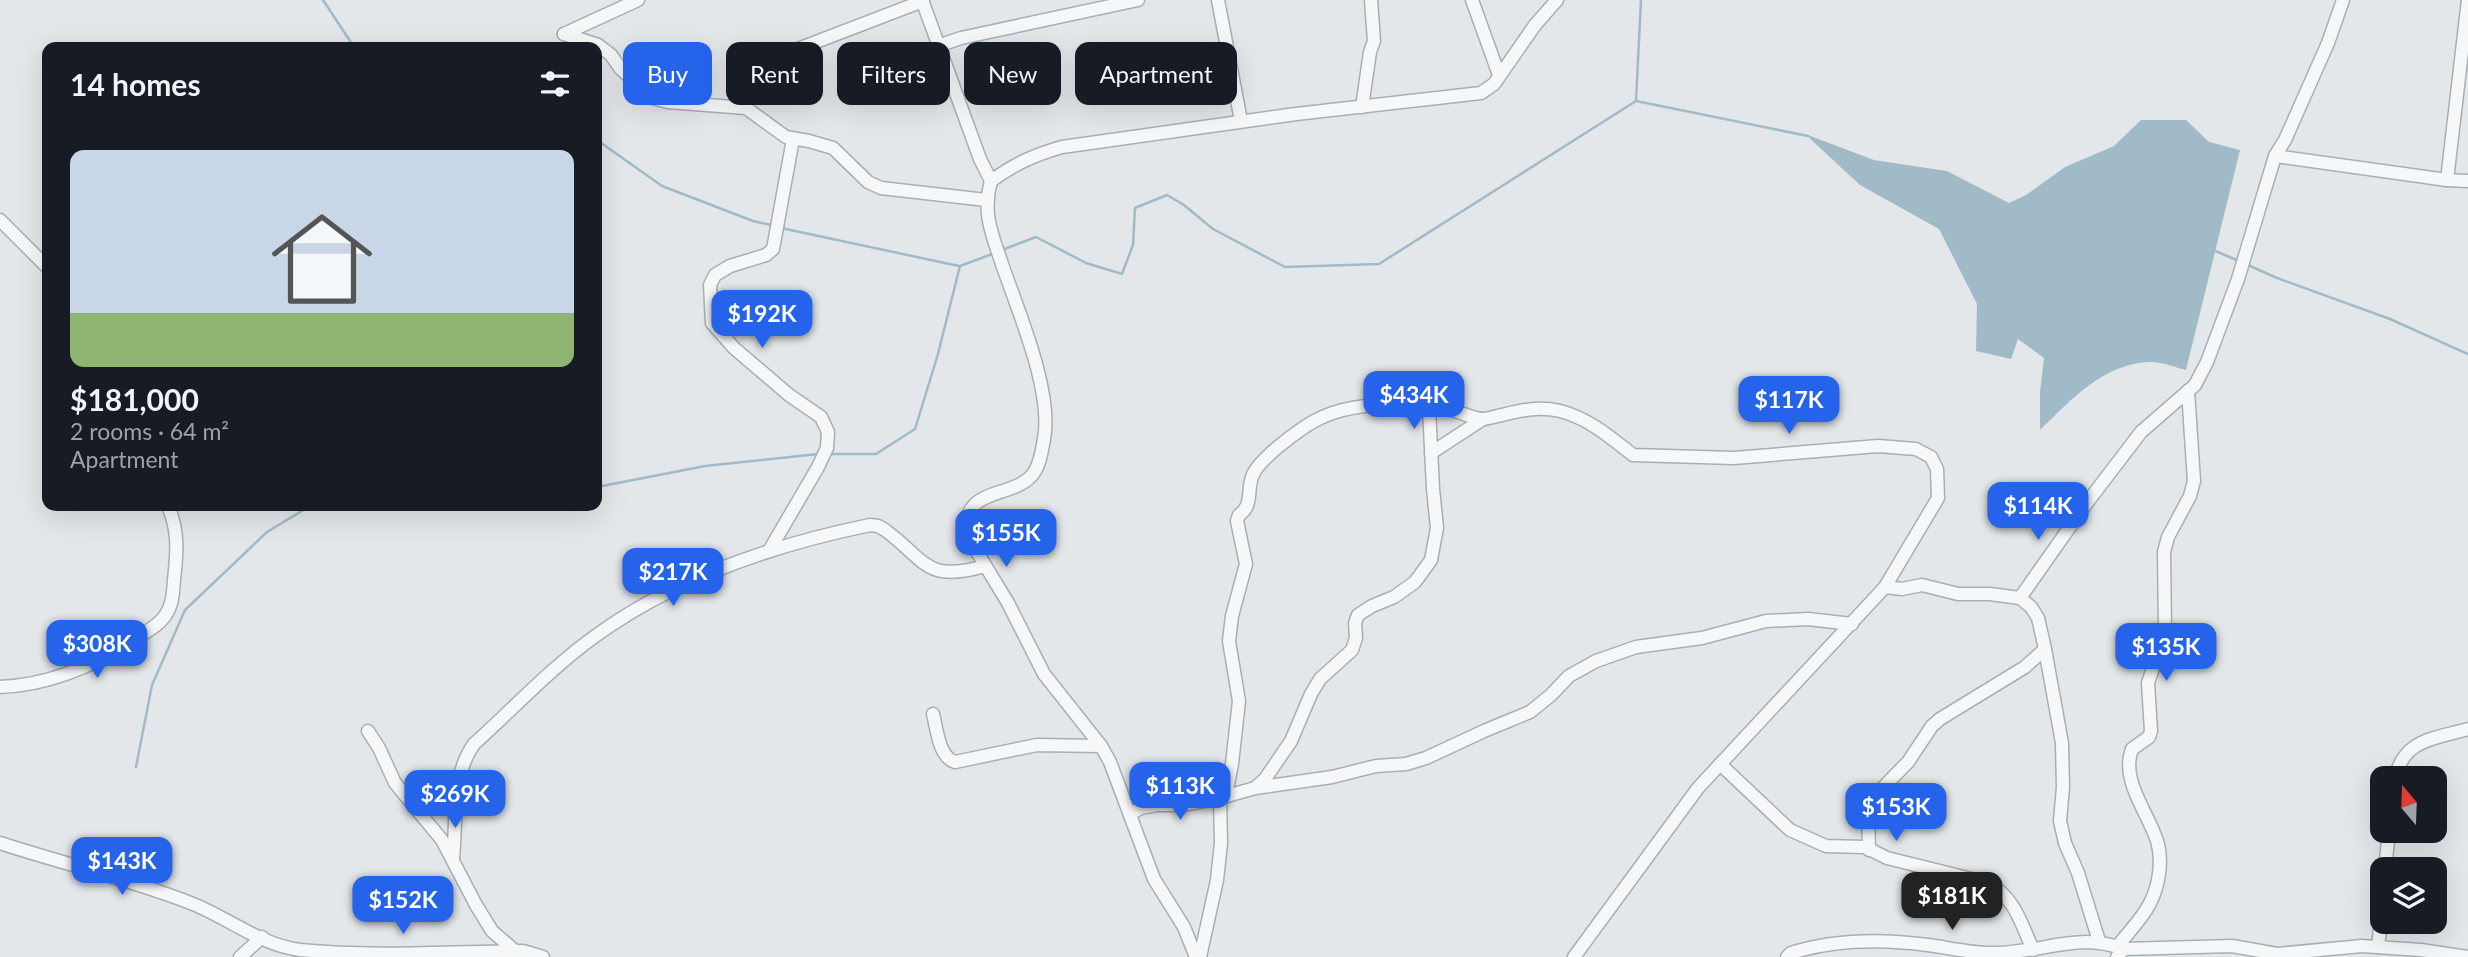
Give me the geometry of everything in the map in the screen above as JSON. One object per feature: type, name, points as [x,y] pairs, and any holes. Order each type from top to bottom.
[{"type":"street","points":[[587,42],[564,34],[638,0]]},
{"type":"street","points":[[950,42],[1138,0]]},
{"type":"street","points":[[1218,0],[1241,121]]},
{"type":"street","points":[[1362,107],[1374,41],[1371,0]]},
{"type":"street","points":[[1472,0],[1499,75]]},
{"type":"street","points":[[1198,957],[1184,927],[1154,878],[1110,762],[1101,746],[1044,674],[1008,603],[968,537],[966,525],[972,509],[984,496],[1027,480],[1039,462],[1045,437],[1045,404],[1030,348],[989,225],[986,200],[991,181],[1032,156],[1062,147],[1241,121],[1481,93],[1489,90],[1535,25],[1557,0]]},
{"type":"street","points":[[2020,598],[2079,513],[2141,432],[2189,391],[2207,362],[2238,279],[2275,156],[2285,140],[2328,43],[2343,0]]},
{"type":"street","points":[[2447,180],[2468,0]]},
{"type":"street","points":[[816,42],[923,1],[937,42]]},
{"type":"street","points":[[602,49],[652,98],[687,104],[746,108],[760,116],[780,134],[833,148],[868,182],[881,188],[986,200]]},
{"type":"street","points":[[950,79],[979,159],[991,181]]},
{"type":"street","points":[[769,551],[818,467],[827,448],[828,432],[821,417],[789,395],[734,348],[712,323],[710,285],[715,275],[730,266],[766,255],[773,249],[793,139]]},
{"type":"street","points":[[2275,156],[2468,181]]},
{"type":"street","points":[[0,220],[42,262]]},
{"type":"street","points":[[2119,951],[2154,895],[2160,872],[2158,842],[2132,782],[2129,761],[2132,749],[2149,737],[2151,731],[2148,683],[2165,632],[2164,552],[2168,537],[2190,496],[2194,481],[2189,391]]},
{"type":"street","points":[[1198,957],[1217,880],[1221,844],[1220,798],[1227,789],[1232,764],[1239,701],[1229,641],[1232,615],[1246,564],[1237,521],[1249,504],[1249,486],[1253,473],[1305,427],[1328,414],[1381,404],[1452,410],[1483,419],[1536,407],[1561,411],[1587,421],[1633,455],[1641,457],[1734,457],[1878,446],[1916,449],[1931,457],[1937,469],[1938,498],[1885,587],[1692,797],[1574,957]]},
{"type":"street","points":[[1255,788],[1265,779],[1291,741],[1320,679],[1352,650],[1358,615],[1394,597],[1415,582],[1431,560],[1437,528],[1429,408]]},
{"type":"street","points":[[1431,453],[1472,429],[1483,419]]},
{"type":"street","points":[[0,687],[44,681],[79,670],[106,657],[159,623],[173,598],[178,551],[171,511]]},
{"type":"street","points":[[453,858],[459,773],[464,757],[474,744],[577,650],[653,599],[769,551],[870,525],[885,530],[923,565],[934,571],[958,572],[985,566]]},
{"type":"street","points":[[1885,587],[1902,589],[1922,586],[1958,594],[2020,598],[2032,607],[2038,618],[2045,649],[2062,743],[2063,787],[2060,821],[2099,942]]},
{"type":"street","points":[[1130,814],[1141,808],[1157,805],[1182,806],[1255,788],[1376,766],[1406,764],[1426,758],[1530,712],[1569,676],[1596,661],[1636,647],[1702,638],[1766,621],[1808,619],[1852,624]]},
{"type":"street","points":[[1869,850],[1870,801],[1908,762],[1932,726],[2025,667],[2045,649]]},
{"type":"street","points":[[933,714],[943,751],[950,761],[1037,745],[1101,746]]},
{"type":"street","points":[[2399,766],[2402,756],[2415,745],[2468,729]]},
{"type":"street","points":[[368,731],[395,783],[429,823],[453,858],[492,931],[514,951]]},
{"type":"street","points":[[1720,764],[1790,830],[1826,846],[1865,847],[1888,858],[1988,883],[2002,891],[2012,905],[2024,952]]},
{"type":"street","points":[[0,843],[194,904],[262,937],[298,950],[371,954],[523,951],[543,957]]},
{"type":"street","points":[[2378,947],[2379,934]]},
{"type":"street","points":[[240,957],[262,937]]},
{"type":"street","points":[[1787,957],[1791,953],[1813,947],[1846,950],[1888,940],[1993,953],[2024,952],[2084,940],[2099,942],[2119,951],[2232,946],[2277,956],[2378,947],[2468,957]]},
{"type":"water","points":[[2141,120],[2186,120],[2209,142],[2240,150],[2186,370],[2153,362],[2117,369],[2089,386],[2040,430],[2040,392],[2044,358],[2018,339],[2011,359],[1976,351],[1977,304],[1939,229],[1860,185],[1805,134],[1874,160],[1947,171],[2009,203],[2026,195],[2065,167],[2114,146]]},
{"type":"waterway","points":[[323,0],[351,42]]},
{"type":"waterway","points":[[1636,101],[1641,0]]},
{"type":"waterway","points":[[1002,250],[1036,237],[1086,263],[1122,274],[1133,245],[1135,208],[1167,195],[1213,229],[1285,267],[1379,264],[1636,101],[1808,136]]},
{"type":"waterway","points":[[602,144],[662,186],[753,221],[771,225]]},
{"type":"waterway","points":[[781,228],[959,266]]},
{"type":"waterway","points":[[2213,250],[2239,261]]},
{"type":"waterway","points":[[828,454],[876,454],[915,429],[938,354],[960,266],[992,254]]},
{"type":"waterway","points":[[2248,265],[2390,319],[2468,354]]},
{"type":"waterway","points":[[602,486],[705,466],[818,454]]},
{"type":"waterway","points":[[136,767],[152,685],[185,610],[267,532],[302,511]]}]
